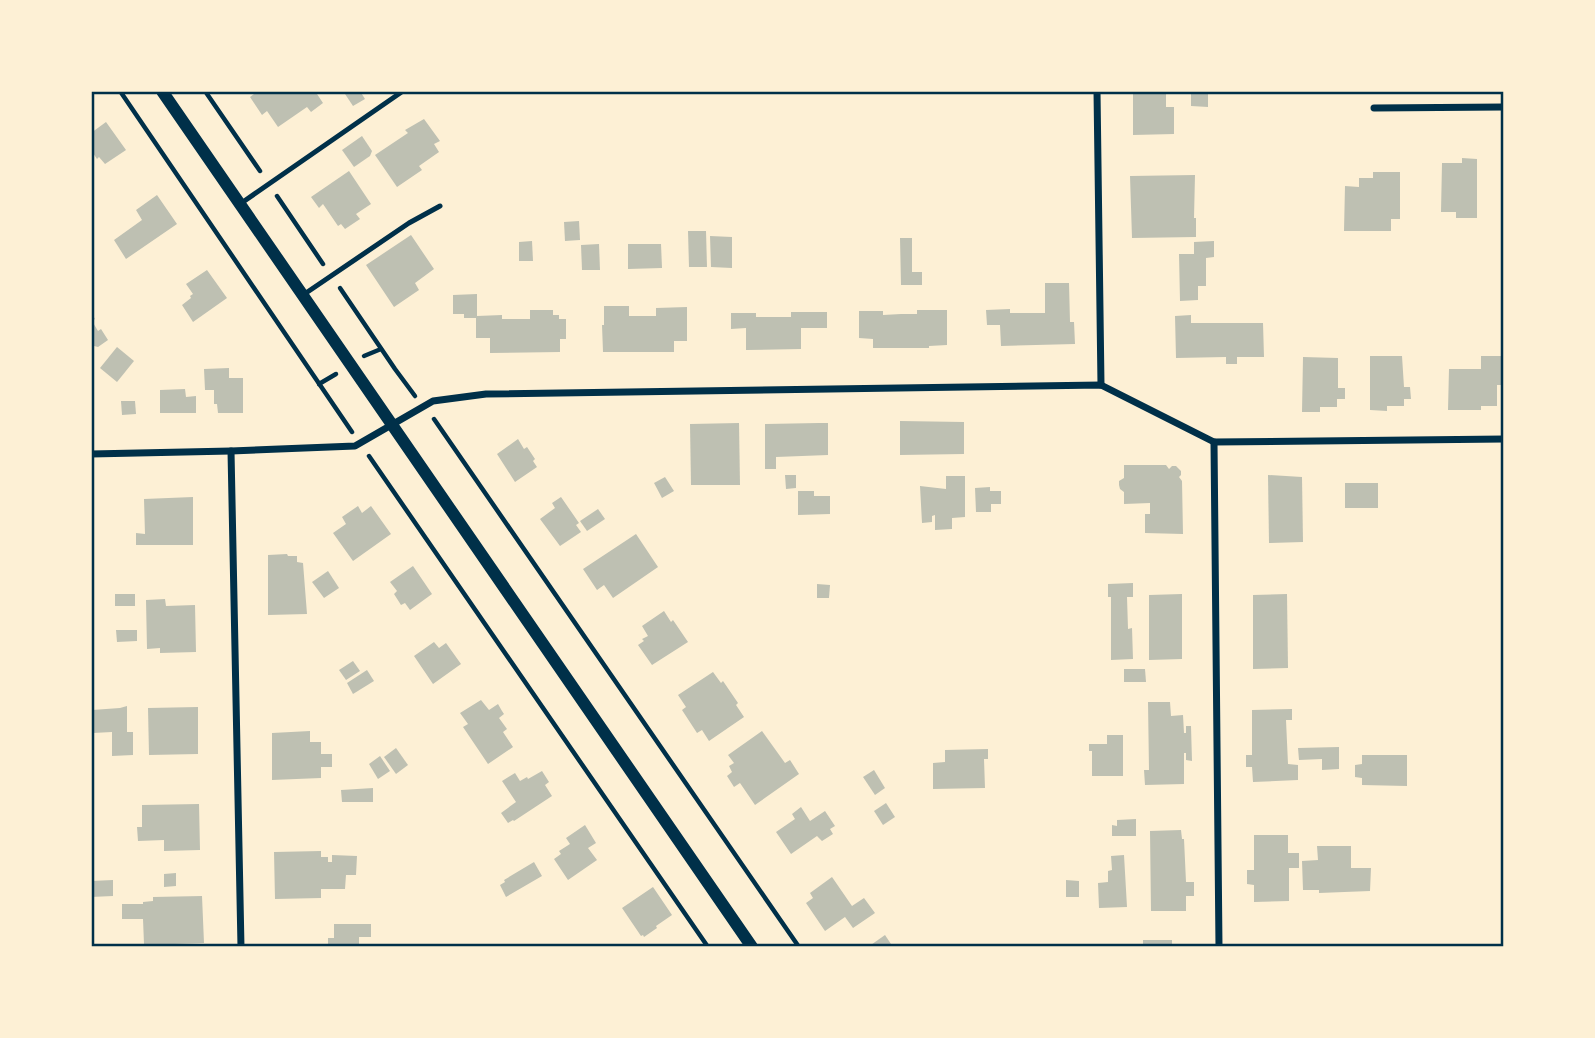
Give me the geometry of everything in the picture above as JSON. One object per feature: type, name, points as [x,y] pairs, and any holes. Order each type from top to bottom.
[{"type":"street","points":[[162,91],[752,947]]},
{"type":"street","points":[[1097,91],[1101,385]]},
{"type":"street","points":[[1374,108],[1504,107]]},
{"type":"street","points":[[91,454],[355,446],[433,401],[486,394],[1101,385],[1214,442],[1504,439]]},
{"type":"street","points":[[1214,442],[1219,947]]},
{"type":"street","points":[[231,451],[241,947]]},
{"type":"lane","points":[[240,204],[403,91]]},
{"type":"lane","points":[[303,295],[409,223],[440,206]]},
{"type":"path","points":[[120,91],[346,424]]},
{"type":"path","points":[[205,91],[406,385]]},
{"type":"path","points":[[360,359],[381,349]]},
{"type":"path","points":[[319,384],[341,371]]},
{"type":"path","points":[[438,424],[799,947]]},
{"type":"path","points":[[369,456],[708,947]]},
{"type":"building","points":[[258,91],[315,91],[323,103],[311,112],[307,107],[278,127],[267,111],[262,115],[250,97]]},
{"type":"building","points":[[343,91],[360,91],[365,99],[353,106]]},
{"type":"building","points":[[1133,91],[1166,91],[1166,107],[1174,107],[1174,134],[1133,135]]},
{"type":"building","points":[[1191,94],[1208,94],[1208,107],[1191,106]]},
{"type":"building","points":[[424,119],[440,141],[434,144],[439,152],[419,166],[422,170],[397,187],[375,155],[408,133],[405,130]]},
{"type":"building","points":[[106,122],[126,150],[105,164],[99,157],[97,159],[91,150],[91,133]]},
{"type":"building","points":[[362,136],[372,151],[370,156],[354,167],[342,150]]},
{"type":"building","points":[[1462,158],[1477,159],[1477,218],[1456,218],[1456,212],[1441,212],[1442,163],[1462,163]]},
{"type":"building","points":[[349,171],[371,204],[356,214],[360,219],[345,229],[341,224],[338,226],[323,204],[319,208],[311,197]]},
{"type":"building","points":[[1373,172],[1400,172],[1400,219],[1391,219],[1391,231],[1344,231],[1345,186],[1359,187],[1359,178],[1373,178]]},
{"type":"building","points":[[1195,175],[1196,237],[1132,238],[1130,176]]},
{"type":"building","points":[[157,195],[177,224],[126,259],[114,240],[142,220],[136,210]]},
{"type":"building","points":[[579,221],[580,240],[565,241],[564,222]]},
{"type":"building","points":[[688,231],[706,231],[707,267],[689,267]]},
{"type":"building","points":[[411,235],[434,269],[415,283],[419,290],[394,307],[366,265]]},
{"type":"building","points":[[710,236],[732,237],[732,268],[711,267]]},
{"type":"building","points":[[900,238],[912,238],[912,272],[922,272],[922,285],[901,285]]},
{"type":"building","points":[[532,241],[533,261],[519,261],[519,242]]},
{"type":"building","points":[[1214,241],[1214,257],[1206,258],[1206,286],[1198,286],[1198,300],[1180,301],[1179,254],[1194,254],[1194,242]]},
{"type":"building","points":[[599,244],[600,270],[582,270],[581,245]]},
{"type":"building","points":[[628,244],[661,244],[662,268],[628,269]]},
{"type":"building","points":[[207,270],[227,298],[193,322],[182,305],[193,294],[186,284]]},
{"type":"building","points":[[1045,283],[1069,283],[1070,322],[1074,322],[1075,344],[1001,346],[1000,325],[987,325],[986,310],[1010,309],[1010,313],[1045,313]]},
{"type":"building","points":[[477,294],[477,316],[502,315],[502,319],[530,319],[530,310],[553,310],[553,315],[566,319],[566,339],[560,339],[560,352],[490,353],[490,338],[476,338],[476,318],[453,314],[453,295]]},
{"type":"building","points":[[604,306],[629,306],[629,316],[656,316],[656,308],[687,307],[687,341],[674,341],[674,352],[603,352]]},
{"type":"building","points":[[917,310],[947,310],[947,345],[929,348],[873,348],[873,339],[859,338],[859,311],[883,311],[883,315],[917,314]]},
{"type":"building","points":[[91,312],[95,319],[92,321],[98,331],[101,329],[108,340],[91,348]]},
{"type":"building","points":[[791,312],[827,312],[827,328],[801,328],[801,349],[746,350],[746,328],[731,329],[731,313],[756,313],[756,317],[791,317]]},
{"type":"building","points":[[1191,315],[1191,323],[1263,323],[1264,357],[1237,357],[1237,364],[1226,364],[1226,357],[1176,358],[1175,316]]},
{"type":"building","points":[[117,347],[134,361],[117,382],[100,368]]},
{"type":"building","points":[[1370,356],[1402,356],[1404,387],[1410,387],[1411,399],[1404,399],[1404,406],[1387,406],[1387,411],[1370,410]]},
{"type":"building","points":[[1481,356],[1504,356],[1504,385],[1497,385],[1497,406],[1481,406],[1481,410],[1448,410],[1449,369],[1481,369]]},
{"type":"building","points":[[1303,357],[1338,358],[1338,388],[1345,388],[1345,399],[1337,399],[1337,407],[1320,407],[1320,412],[1302,412]]},
{"type":"building","points":[[229,368],[229,378],[243,378],[243,413],[218,413],[217,404],[214,404],[214,390],[205,390],[204,369]]},
{"type":"building","points":[[185,389],[186,397],[196,396],[196,413],[160,413],[160,390]]},
{"type":"building","points":[[121,401],[135,401],[136,414],[122,415]]},
{"type":"building","points":[[900,421],[964,422],[964,454],[900,455]]},
{"type":"building","points":[[739,423],[740,485],[691,485],[690,424]]},
{"type":"building","points":[[828,423],[828,455],[776,457],[776,469],[765,469],[765,424]]},
{"type":"building","points":[[518,439],[524,449],[527,447],[537,467],[515,482],[497,454]]},
{"type":"building","points":[[1124,465],[1166,465],[1169,469],[1176,466],[1181,471],[1179,477],[1182,481],[1183,534],[1145,533],[1145,514],[1150,514],[1150,503],[1124,504],[1124,492],[1120,489],[1119,481],[1124,478]]},
{"type":"building","points":[[785,475],[796,475],[796,488],[786,489]]},
{"type":"building","points":[[1268,475],[1302,477],[1303,542],[1269,543]]},
{"type":"building","points":[[946,476],[965,476],[965,517],[952,518],[952,529],[935,530],[935,515],[932,516],[932,522],[922,523],[920,486],[946,489]]},
{"type":"building","points":[[665,477],[674,491],[662,498],[654,483]]},
{"type":"building","points":[[1345,483],[1378,483],[1378,508],[1345,508]]},
{"type":"building","points":[[990,487],[990,491],[1001,491],[1001,504],[991,504],[991,512],[976,512],[975,488]]},
{"type":"building","points":[[798,491],[814,491],[814,496],[830,496],[830,514],[798,515]]},
{"type":"building","points":[[193,497],[193,545],[136,545],[136,533],[145,534],[144,499]]},
{"type":"building","points":[[561,497],[579,523],[576,525],[581,532],[560,546],[540,519],[555,508],[552,503]]},
{"type":"building","points":[[358,506],[362,513],[371,506],[391,534],[353,561],[333,533],[346,524],[342,517]]},
{"type":"building","points":[[598,509],[605,519],[587,531],[580,521]]},
{"type":"building","points":[[636,534],[658,567],[613,598],[604,585],[597,590],[583,569]]},
{"type":"building","points":[[268,555],[297,556],[297,562],[303,563],[307,614],[268,615]]},
{"type":"building","points":[[413,566],[432,594],[410,610],[405,603],[401,605],[394,594],[397,591],[390,582]]},
{"type":"building","points":[[328,571],[339,588],[324,598],[312,582]]},
{"type":"building","points":[[1133,583],[1133,597],[1127,597],[1133,659],[1111,660],[1111,597],[1108,597],[1108,584]]},
{"type":"building","points":[[817,584],[830,585],[829,598],[817,598]]},
{"type":"building","points":[[115,594],[135,594],[135,606],[115,606]]},
{"type":"building","points":[[1182,594],[1182,659],[1149,660],[1149,595]]},
{"type":"building","points":[[1287,594],[1288,668],[1253,669],[1253,595]]},
{"type":"building","points":[[165,599],[166,606],[195,605],[196,652],[160,653],[160,648],[147,649],[146,600]]},
{"type":"building","points":[[664,611],[688,642],[652,665],[638,645],[648,636],[642,626]]},
{"type":"building","points":[[116,630],[137,630],[137,641],[117,642]]},
{"type":"building","points":[[434,642],[439,648],[446,643],[461,664],[433,684],[414,656]]},
{"type":"building","points":[[353,661],[360,671],[346,680],[339,670]]},
{"type":"building","points":[[1124,669],[1145,669],[1146,682],[1124,682]]},
{"type":"building","points":[[367,670],[374,681],[353,694],[347,683]]},
{"type":"building","points":[[713,672],[721,683],[723,681],[744,717],[709,741],[702,730],[697,733],[682,710],[686,707],[678,695]]},
{"type":"building","points":[[481,700],[489,710],[498,704],[504,714],[499,718],[507,729],[503,732],[513,747],[488,764],[463,727],[468,724],[460,713]]},
{"type":"building","points":[[1148,702],[1170,702],[1171,716],[1183,715],[1184,733],[1186,726],[1191,726],[1192,761],[1186,760],[1184,753],[1184,784],[1145,785],[1144,770],[1149,770]]},
{"type":"building","points":[[127,706],[127,732],[133,732],[133,755],[112,756],[112,732],[93,733],[92,710]]},
{"type":"building","points":[[198,707],[198,754],[149,755],[148,708]]},
{"type":"building","points":[[1292,709],[1292,720],[1286,720],[1288,764],[1298,765],[1298,780],[1253,782],[1252,767],[1246,767],[1246,755],[1252,755],[1252,710]]},
{"type":"building","points":[[310,731],[310,742],[321,742],[321,754],[332,754],[332,767],[321,767],[321,778],[272,780],[272,733]]},
{"type":"building","points":[[762,731],[785,763],[790,760],[799,774],[755,805],[740,783],[734,787],[727,776],[732,772],[729,766],[734,763],[728,755]]},
{"type":"building","points":[[1107,735],[1123,735],[1123,776],[1092,776],[1092,751],[1089,751],[1089,744],[1107,744]]},
{"type":"building","points":[[1339,747],[1339,769],[1322,770],[1322,759],[1299,760],[1298,748]]},
{"type":"building","points":[[396,748],[408,765],[396,774],[384,757]]},
{"type":"building","points":[[988,749],[988,759],[984,759],[985,788],[933,789],[933,763],[945,762],[945,750]]},
{"type":"building","points":[[1362,755],[1407,755],[1407,786],[1362,785],[1362,778],[1355,777],[1355,765],[1362,764]]},
{"type":"building","points":[[380,756],[390,771],[378,779],[369,764]]},
{"type":"building","points":[[874,770],[885,788],[875,795],[863,777]]},
{"type":"building","points":[[542,771],[549,782],[545,785],[552,796],[508,823],[501,813],[516,802],[502,781],[515,773],[520,781]]},
{"type":"building","points":[[373,788],[373,802],[342,802],[341,790]]},
{"type":"building","points":[[886,803],[895,817],[883,825],[874,811]]},
{"type":"building","points":[[199,804],[200,850],[164,851],[164,840],[138,841],[137,827],[142,827],[142,805]]},
{"type":"building","points":[[801,807],[810,821],[825,811],[835,826],[830,829],[833,834],[822,841],[817,836],[791,854],[776,832],[795,819],[792,814]]},
{"type":"building","points":[[1136,819],[1136,836],[1112,836],[1112,825],[1117,826],[1117,820]]},
{"type":"building","points":[[585,825],[596,843],[588,848],[597,860],[568,880],[554,859],[561,854],[559,851],[570,844],[566,838]]},
{"type":"building","points":[[1181,830],[1184,839],[1186,882],[1194,882],[1194,896],[1186,896],[1186,911],[1151,911],[1150,831]]},
{"type":"building","points":[[1254,835],[1288,835],[1288,853],[1299,853],[1299,868],[1289,868],[1289,901],[1254,902],[1254,885],[1247,884],[1247,870],[1254,870]]},
{"type":"building","points":[[1317,846],[1351,846],[1351,868],[1371,868],[1370,891],[1319,893],[1319,890],[1303,890],[1302,861],[1318,860]]},
{"type":"building","points":[[321,851],[321,857],[328,857],[328,862],[332,862],[332,855],[357,856],[356,875],[346,875],[345,889],[321,889],[321,898],[275,899],[274,852]]},
{"type":"building","points":[[1124,855],[1127,907],[1099,908],[1098,883],[1108,882],[1108,871],[1112,870],[1111,856]]},
{"type":"building","points":[[534,862],[542,876],[506,897],[500,885],[504,880]]},
{"type":"building","points":[[176,873],[176,886],[164,887],[164,874]]},
{"type":"building","points":[[832,877],[852,906],[864,898],[875,913],[853,928],[845,917],[825,931],[806,903],[813,898],[810,893]]},
{"type":"building","points":[[113,880],[113,896],[91,897],[91,881]]},
{"type":"building","points":[[1066,880],[1079,881],[1079,897],[1066,897]]},
{"type":"building","points":[[653,887],[672,915],[644,937],[622,908]]},
{"type":"building","points":[[202,896],[204,943],[175,944],[175,947],[169,947],[169,944],[144,944],[143,919],[122,919],[122,904],[143,904],[153,901],[153,897]]},
{"type":"building","points":[[334,924],[371,924],[371,937],[359,937],[359,947],[328,947],[328,938],[334,938]]},
{"type":"building","points":[[885,935],[893,947],[868,947]]},
{"type":"building","points":[[1143,940],[1172,940],[1172,947],[1143,947]]}]
